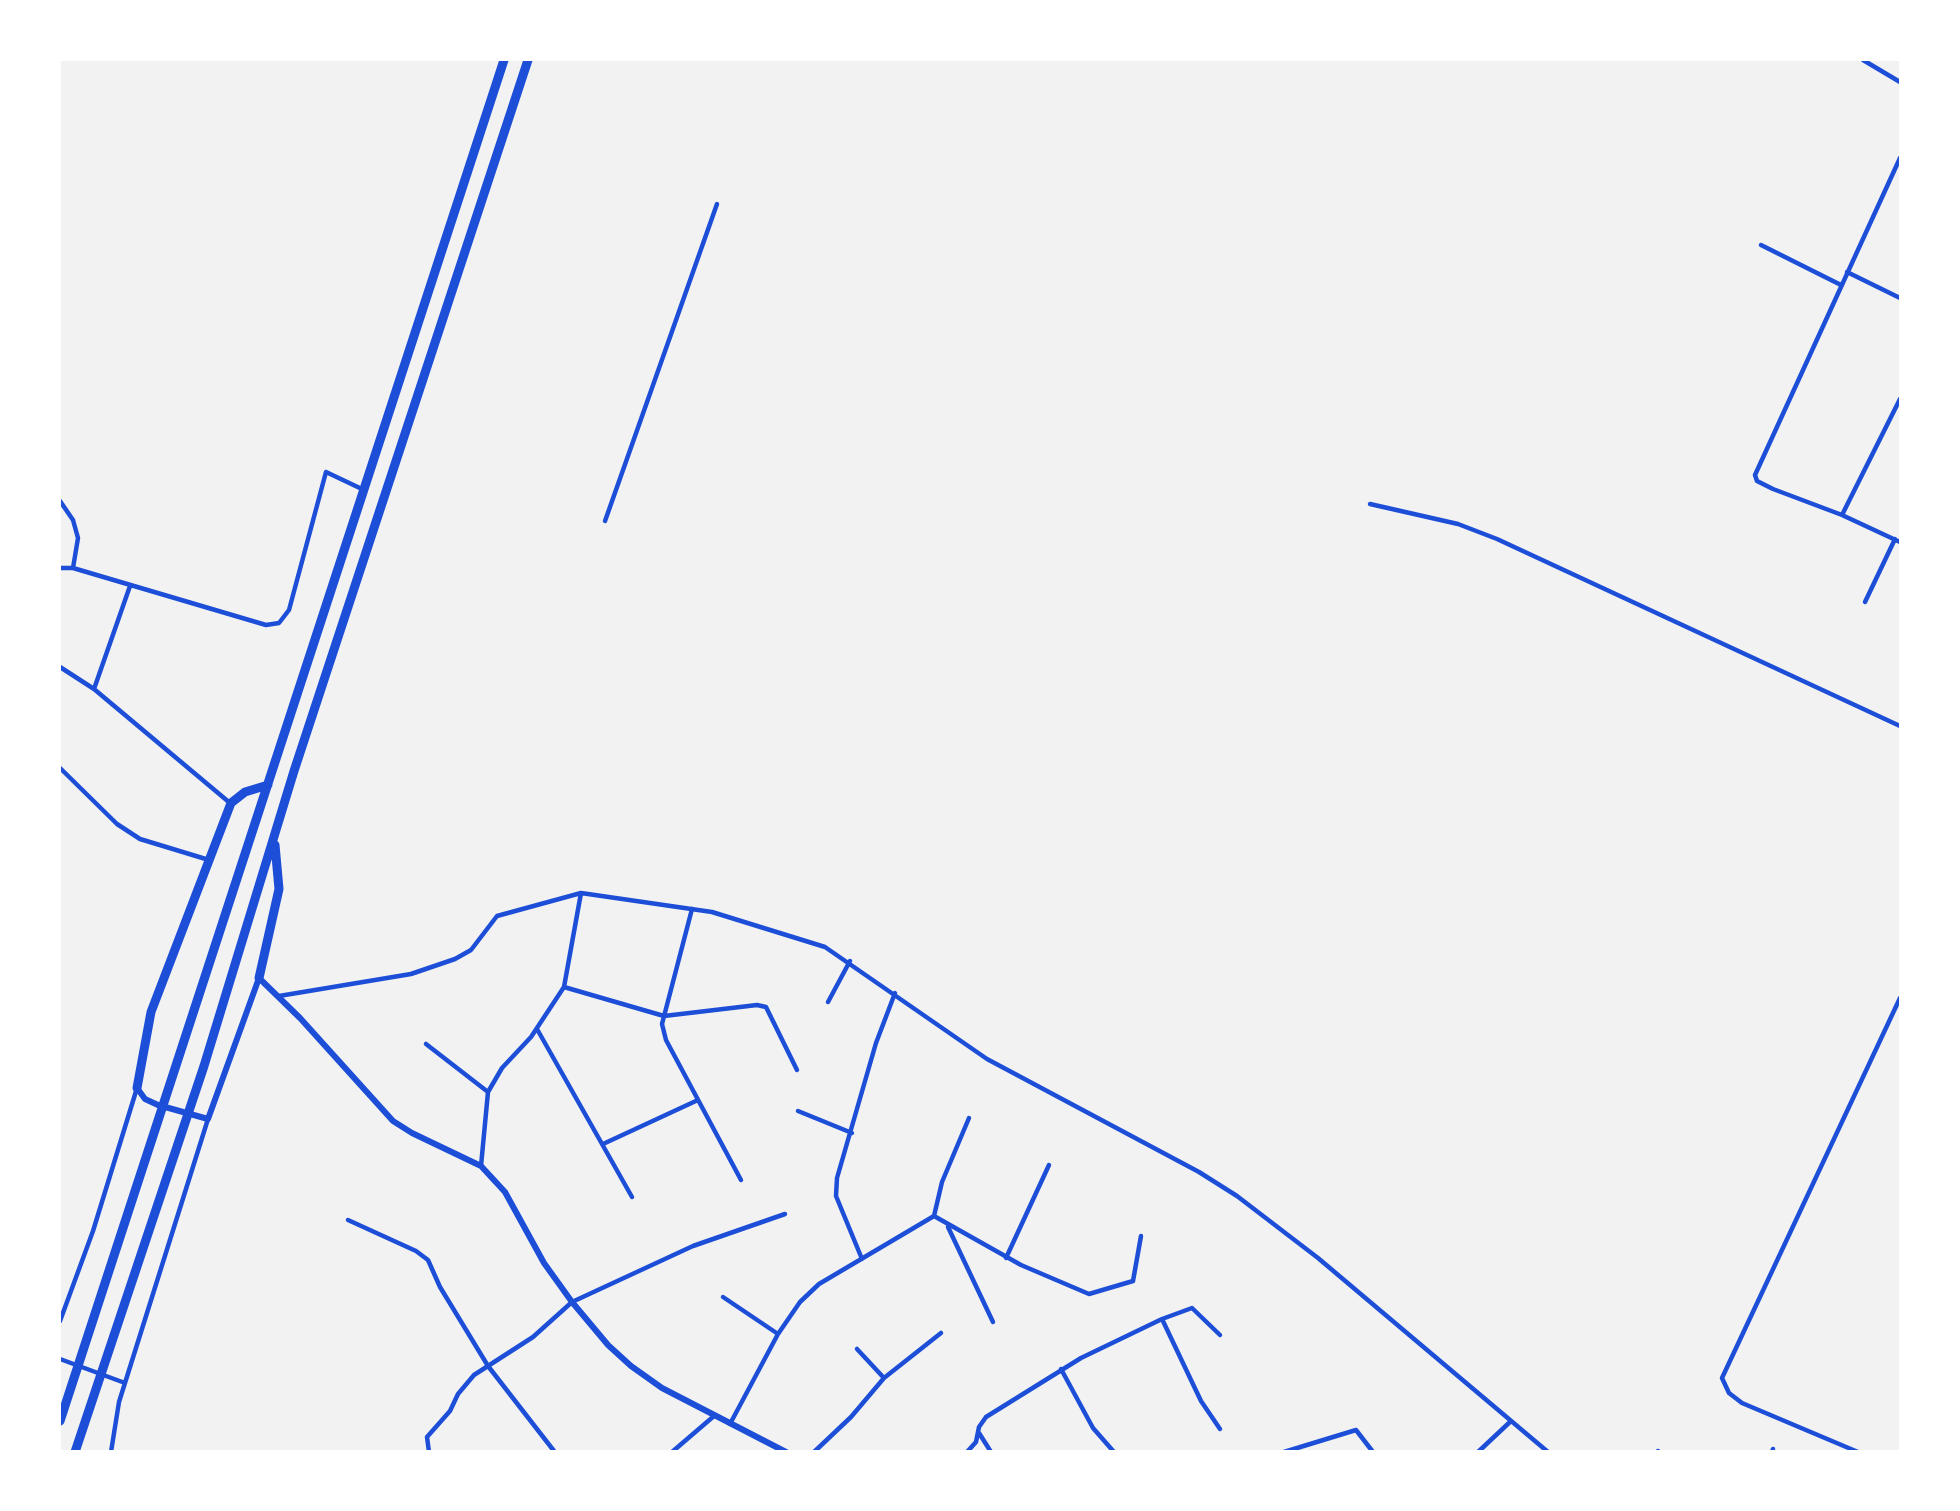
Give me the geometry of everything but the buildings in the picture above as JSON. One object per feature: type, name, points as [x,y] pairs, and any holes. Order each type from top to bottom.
[{"type":"highway","points":[[60,1421],[504,60]]},
{"type":"highway","points":[[76,1448],[204,1066],[275,841],[298,758],[528,60]]},
{"type":"highway","points":[[137,1087],[151,1012],[231,803],[245,792],[268,785]]},
{"type":"highway","points":[[259,978],[278,889],[275,841]]},
{"type":"street","points":[[1863,60],[1900,82]]},
{"type":"street","points":[[1866,603],[1898,541],[1842,515],[1773,489],[1757,481],[1755,475],[1900,158]]},
{"type":"street","points":[[605,521],[717,204]]},
{"type":"street","points":[[1761,245],[1841,285]]},
{"type":"street","points":[[1847,272],[1900,298]]},
{"type":"street","points":[[1842,515],[1900,399]]},
{"type":"street","points":[[60,568],[73,568],[266,625],[279,623],[289,610],[326,472],[364,490]]},
{"type":"street","points":[[60,501],[73,520],[78,538],[73,568]]},
{"type":"street","points":[[1370,504],[1458,524],[1497,538],[1900,726]]},
{"type":"street","points":[[94,689],[130,586]]},
{"type":"street","points":[[60,667],[94,689],[231,803]]},
{"type":"street","points":[[60,768],[117,824],[139,839],[209,860]]},
{"type":"street","points":[[279,996],[411,974],[455,959],[471,950],[497,916],[581,893],[692,909],[774,929],[825,947],[850,961],[987,1059],[1199,1172],[1237,1196],[1318,1258],[1548,1451]]},
{"type":"street","points":[[481,1166],[488,1092],[502,1068],[537,1029],[564,987],[581,893]]},
{"type":"street","points":[[692,909],[664,1016],[666,1040],[741,1180]]},
{"type":"street","points":[[828,1002],[850,961]]},
{"type":"street","points":[[111,1451],[125,1383],[208,1119],[259,978],[279,996],[393,1121],[481,1166],[505,1192],[544,1263],[572,1303],[608,1345],[631,1366],[662,1388],[786,1451]]},
{"type":"street","points":[[564,987],[664,1016],[757,1005],[766,1007],[797,1070]]},
{"type":"street","points":[[862,1259],[836,1196],[837,1178],[876,1043],[895,993]]},
{"type":"street","points":[[1858,1451],[1742,1403],[1729,1393],[1722,1378],[1900,998]]},
{"type":"street","points":[[537,1029],[632,1197]]},
{"type":"street","points":[[426,1044],[488,1092]]},
{"type":"street","points":[[137,1087],[145,1099],[158,1105],[208,1119]]},
{"type":"street","points":[[60,1321],[93,1231],[137,1087]]},
{"type":"street","points":[[603,1144],[698,1100]]},
{"type":"street","points":[[799,1111],[852,1133]]},
{"type":"street","points":[[730,1423],[778,1334],[800,1303],[819,1284],[934,1216],[942,1182],[970,1118]]},
{"type":"street","points":[[1006,1258],[1049,1165]]},
{"type":"street","points":[[429,1451],[427,1437],[450,1411],[458,1394],[474,1375],[533,1337],[572,1303],[693,1246],[785,1214]]},
{"type":"street","points":[[934,1216],[948,1227],[1006,1258],[1089,1294],[1133,1281],[1141,1236]]},
{"type":"street","points":[[348,1220],[416,1251],[428,1260],[440,1287],[488,1366],[554,1451]]},
{"type":"street","points":[[948,1227],[993,1322]]},
{"type":"street","points":[[723,1297],[778,1334]]},
{"type":"street","points":[[967,1451],[976,1442],[986,1417],[1061,1369],[1162,1319],[1192,1308],[1220,1335]]},
{"type":"street","points":[[1162,1319],[1201,1401],[1220,1429]]},
{"type":"street","points":[[814,1451],[851,1417],[884,1378],[941,1333]]},
{"type":"street","points":[[857,1349],[884,1378]]},
{"type":"street","points":[[60,1359],[125,1383]]},
{"type":"street","points":[[1061,1369],[1093,1428],[1114,1451]]},
{"type":"street","points":[[672,1451],[714,1416]]},
{"type":"street","points":[[1478,1451],[1511,1421]]},
{"type":"street","points":[[1284,1451],[1356,1430],[1373,1451]]},
{"type":"street","points":[[979,1433],[991,1451]]}]
